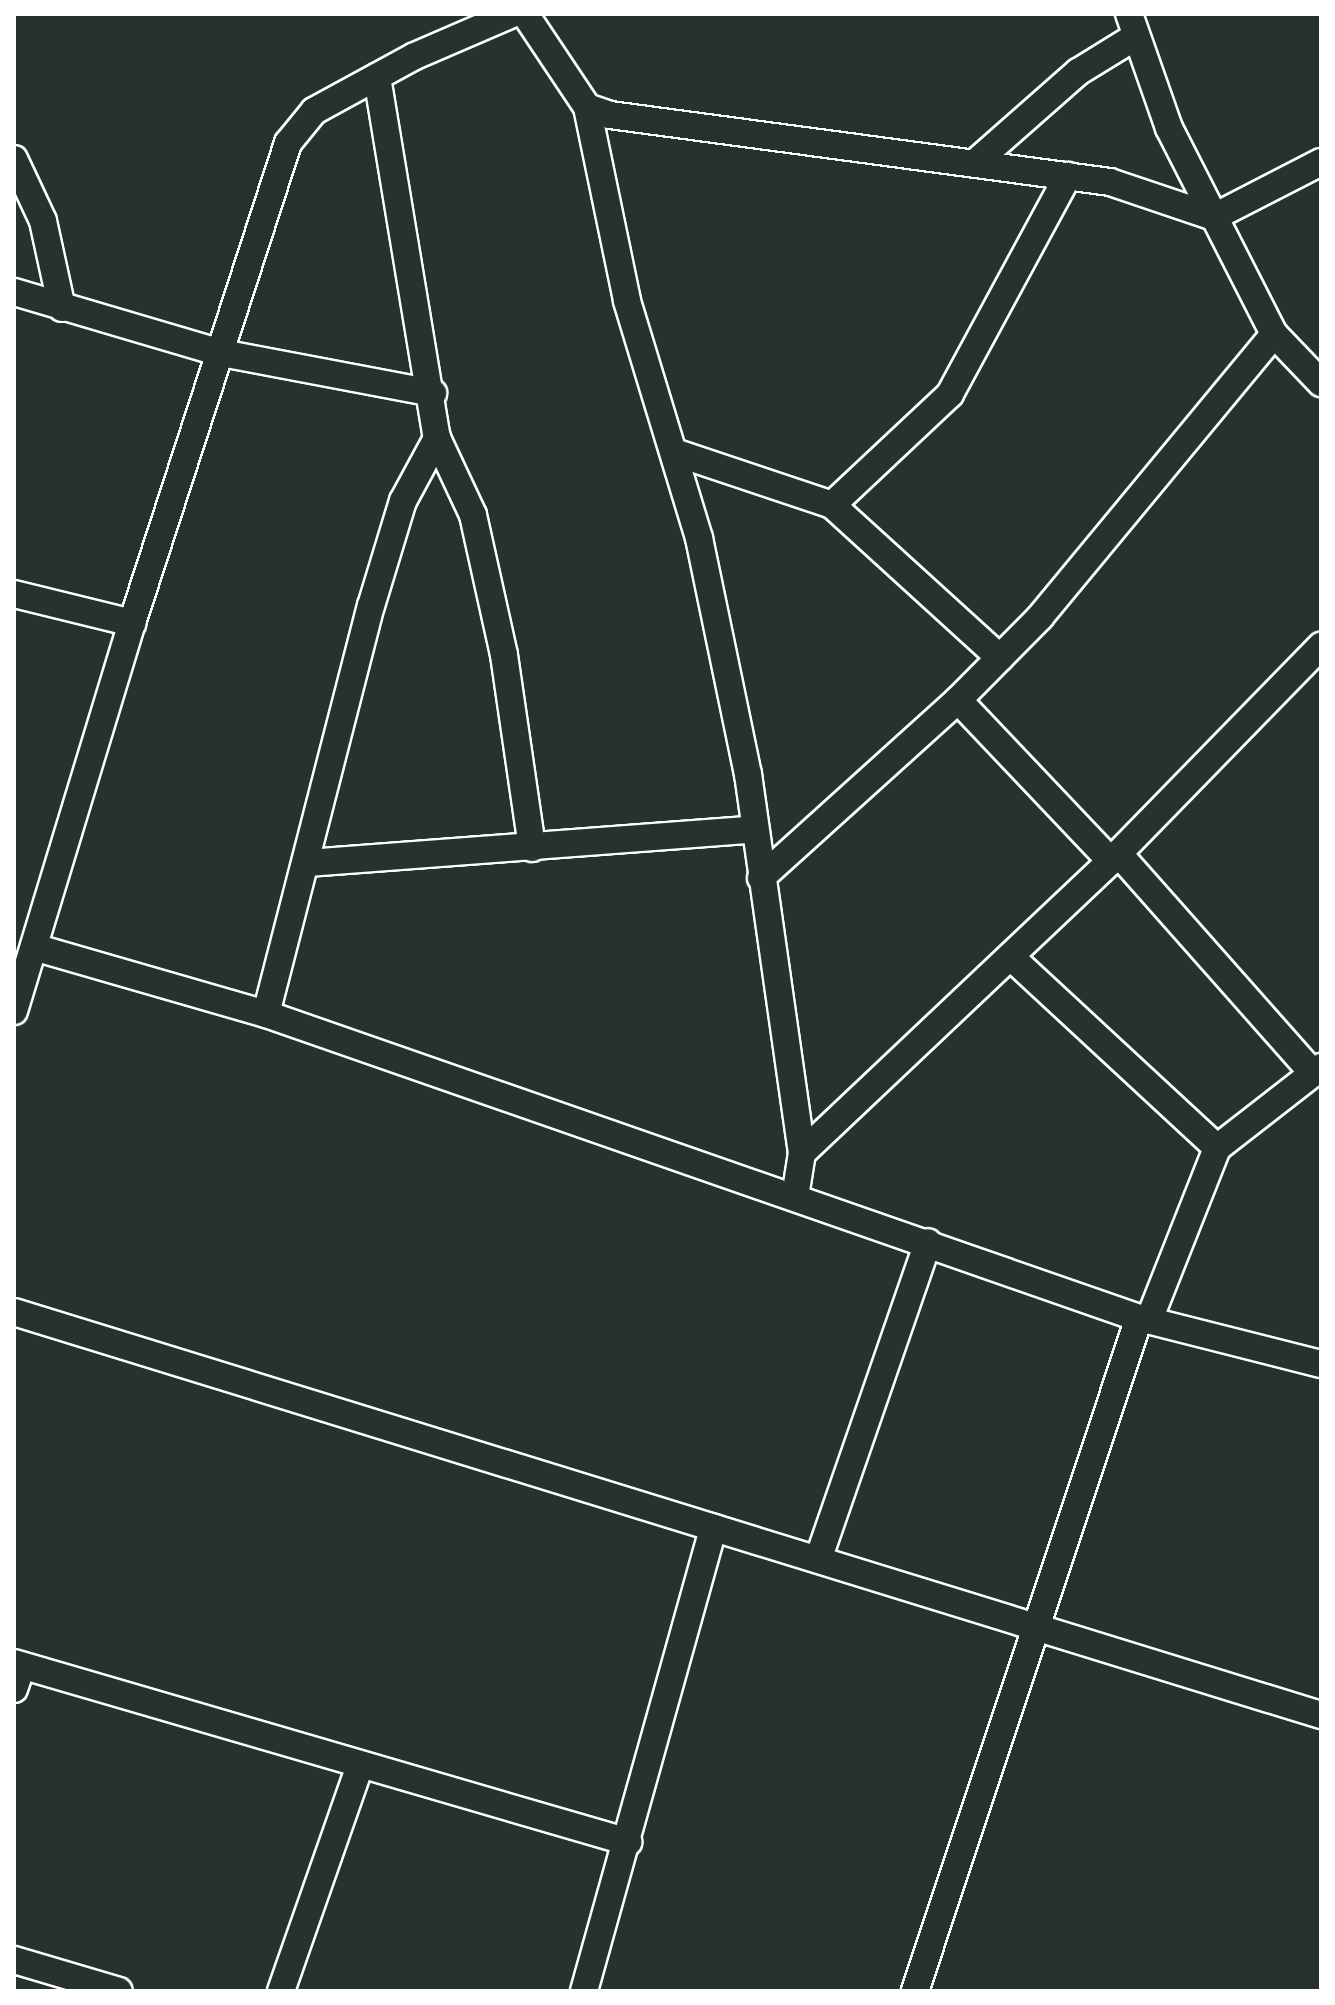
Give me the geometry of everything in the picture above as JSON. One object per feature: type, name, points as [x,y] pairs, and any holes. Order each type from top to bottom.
[{"type":"street","points":[[14,1011],[132,623],[288,143],[314,111],[377,77],[512,14]]},
{"type":"street","points":[[525,14],[587,107],[614,249],[706,568],[748,774],[802,1153],[795,1197]]},
{"type":"street","points":[[977,161],[1132,25],[1163,115],[1274,334],[1321,383]]},
{"type":"street","points":[[377,77],[433,393],[437,438],[473,515],[504,655],[532,848]]},
{"type":"street","points":[[587,107],[624,117],[977,161],[1110,182],[1214,217],[1321,162]]},
{"type":"street","points":[[14,159],[43,221],[62,308]]},
{"type":"street","points":[[832,505],[950,394],[1068,176]]},
{"type":"street","points":[[14,292],[221,353],[433,393]]},
{"type":"street","points":[[761,878],[958,700],[1040,617],[1274,334]]},
{"type":"street","points":[[266,1014],[389,546],[403,501],[437,438]]},
{"type":"street","points":[[674,452],[832,505],[1000,658]]},
{"type":"street","points":[[14,594],[132,623]]},
{"type":"street","points":[[802,1153],[1115,858],[1321,646]]},
{"type":"street","points":[[915,1991],[1144,1319],[1217,1148],[1317,1070],[1115,858],[958,700]]},
{"type":"street","points":[[307,863],[754,829]]},
{"type":"street","points":[[34,947],[266,1014],[1144,1319],[1321,1364]]},
{"type":"street","points":[[1012,958],[1217,1148]]},
{"type":"street","points":[[819,1557],[928,1242]]},
{"type":"street","points":[[14,1312],[713,1528],[819,1557],[1037,1630],[1321,1715]]},
{"type":"street","points":[[584,1991],[713,1528]]},
{"type":"street","points":[[17,1673],[628,1842]]},
{"type":"street","points":[[281,1991],[359,1768]]},
{"type":"street","points":[[14,1960],[119,1991]]}]
